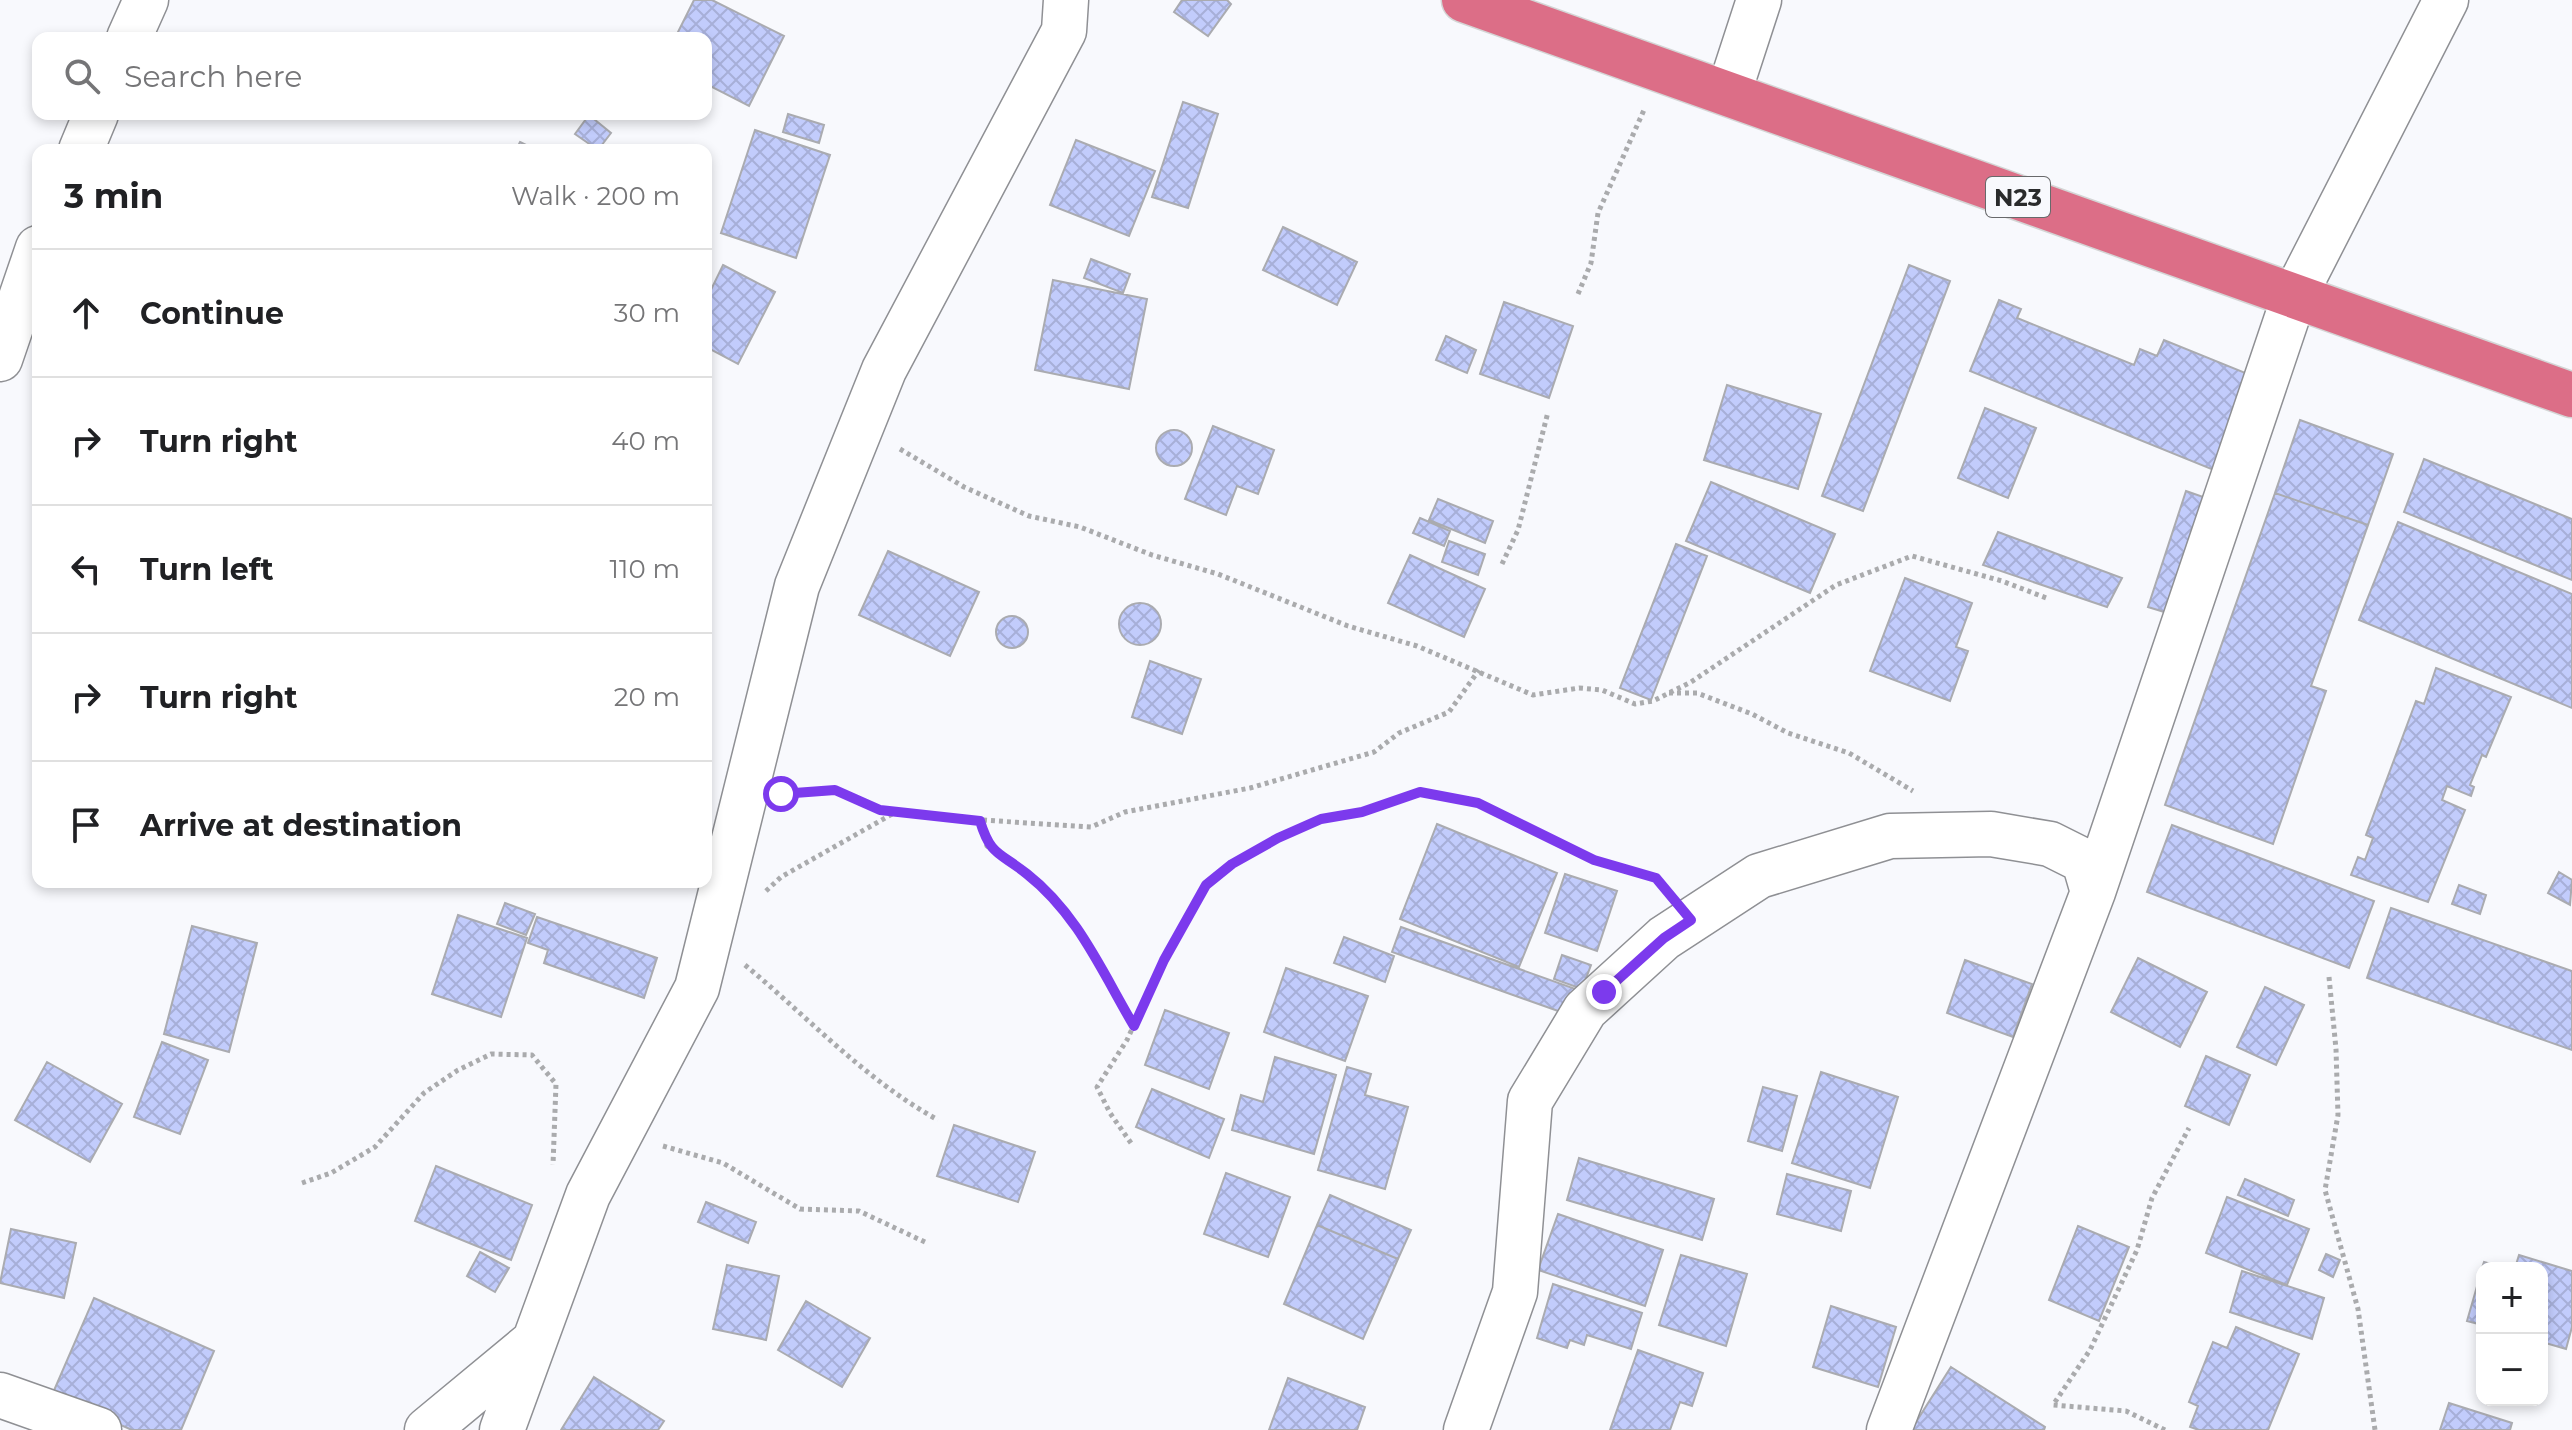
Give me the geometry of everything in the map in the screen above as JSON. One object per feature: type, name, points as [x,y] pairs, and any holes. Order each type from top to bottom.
[{"type":"highway","name":"N23","points":[[1464,0],[2572,395]]},
{"type":"street","points":[[132,32],[146,0]]},
{"type":"street","points":[[502,1430],[588,1195],[697,988],[797,586],[884,370],[1064,31],[1066,0]]},
{"type":"street","points":[[1729,92],[1759,0]]},
{"type":"street","points":[[1889,1430],[2093,892],[2294,297],[2446,0]]},
{"type":"street","points":[[84,144],[94,120]]},
{"type":"street","points":[[0,359],[32,266]]},
{"type":"street","points":[[1466,1430],[1515,1292],[1530,1101],[1585,1010],[1664,938],[1759,876],[1890,836],[1991,834],[2050,844],[2084,861],[2093,892]]},
{"type":"street","points":[[427,1430],[532,1343]]},
{"type":"street","points":[[0,1395],[99,1430]]},
{"type":"path","points":[[1578,294],[1591,263],[1598,213],[1662,73]]},
{"type":"path","points":[[1502,564],[1518,530],[1548,412]]},
{"type":"path","points":[[862,425],[926,466],[1029,516],[1080,527],[1152,555],[1218,574],[1348,626],[1417,646],[1533,695],[1579,688],[1602,690],[1635,704],[1668,693],[1836,585],[1912,556],[2002,581],[2049,599]]},
{"type":"path","points":[[745,798],[835,790],[880,810],[980,821],[1091,827],[1125,812],[1250,788],[1374,752],[1399,733],[1449,712],[1479,670]]},
{"type":"path","points":[[1668,693],[1697,693],[1752,714],[1788,733],[1849,753],[1921,796]]},
{"type":"path","points":[[1131,1143],[1097,1087],[1134,1026],[1164,960],[1206,885],[1232,864],[1321,819],[1362,812],[1420,792],[1478,803],[1594,860],[1656,878],[1691,920]]},
{"type":"path","points":[[894,812],[781,877],[710,937],[842,1052],[938,1120]]},
{"type":"path","points":[[980,821],[987,846],[1027,874],[1060,903],[1096,955],[1134,1026]]},
{"type":"path","points":[[2329,977],[2338,1115],[2325,1190],[2358,1309],[2375,1430]]},
{"type":"path","points":[[302,1183],[331,1173],[375,1147],[424,1093],[491,1054],[532,1055],[556,1084],[552,1177]]},
{"type":"path","points":[[2165,1430],[2126,1411],[2053,1405],[2090,1350],[2137,1250],[2152,1198],[2189,1128]]},
{"type":"path","points":[[620,1133],[723,1163],[800,1209],[859,1211],[927,1243]]},
{"type":"building","points":[[694,0],[712,0],[784,36],[749,106],[712,87],[712,32],[678,32]]},
{"type":"building","points":[[1182,0],[1227,0],[1231,4],[1208,36],[1174,12]]},
{"type":"building","points":[[1183,102],[1218,114],[1188,208],[1152,197]]},
{"type":"building","points":[[788,114],[824,125],[819,143],[783,132]]},
{"type":"building","points":[[585,120],[595,120],[611,133],[603,144],[589,144],[575,134]]},
{"type":"building","points":[[755,130],[830,155],[796,258],[721,233]]},
{"type":"building","points":[[1076,140],[1155,171],[1129,236],[1050,205]]},
{"type":"building","points":[[1283,227],[1357,262],[1337,305],[1263,270]]},
{"type":"building","points":[[1091,259],[1130,274],[1123,293],[1084,278]]},
{"type":"building","points":[[723,265],[775,292],[738,364],[712,350],[712,288]]},
{"type":"building","points":[[1909,265],[1950,281],[1863,511],[1822,496]]},
{"type":"building","points":[[1053,280],[1147,299],[1129,389],[1035,370]]},
{"type":"building","points":[[1999,300],[2021,309],[2017,318],[2134,365],[2140,349],[2157,356],[2164,340],[2248,374],[2226,475],[1970,371]]},
{"type":"building","points":[[1504,302],[1573,326],[1549,398],[1480,374]]},
{"type":"building","points":[[1446,336],[1476,350],[1467,373],[1436,360]]},
{"type":"building","points":[[1727,385],[1821,414],[1798,489],[1704,460]]},
{"type":"building","points":[[1985,408],[2036,428],[2008,498],[1958,478]]},
{"type":"building","points":[[2300,420],[2393,454],[2368,525],[2275,493]]},
{"type":"building","points":[[1213,426],[1274,450],[1258,494],[1237,486],[1226,515],[1185,499]]},
{"type":"building","points":[[1174,430],[1187,435],[1192,448],[1187,461],[1174,466],[1161,461],[1156,448],[1161,435]]},
{"type":"building","points":[[2424,459],[2572,519],[2572,580],[2404,512]]},
{"type":"building","points":[[1711,482],[1835,534],[1810,593],[1686,541]]},
{"type":"building","points":[[2186,491],[2212,500],[2174,615],[2148,607]]},
{"type":"building","points":[[2275,493],[2368,525],[2311,686],[2326,691],[2273,844],[2165,805]]},
{"type":"building","points":[[1438,499],[1493,521],[1485,543],[1429,520]]},
{"type":"building","points":[[1420,518],[1450,531],[1444,546],[1413,533]]},
{"type":"building","points":[[2398,522],[2572,594],[2572,708],[2359,620]]},
{"type":"building","points":[[1998,532],[2122,578],[2107,607],[1983,565]]},
{"type":"building","points":[[1449,541],[1485,554],[1478,575],[1442,562]]},
{"type":"building","points":[[1676,544],[1707,556],[1651,700],[1620,688]]},
{"type":"building","points":[[888,551],[979,592],[950,656],[859,615]]},
{"type":"building","points":[[1410,555],[1485,589],[1464,637],[1388,603]]},
{"type":"building","points":[[1905,578],[1972,603],[1956,647],[1968,651],[1950,701],[1870,671]]},
{"type":"building","points":[[1140,603],[1155,609],[1161,624],[1155,639],[1140,645],[1125,639],[1119,624],[1125,609]]},
{"type":"building","points":[[1012,616],[1023,621],[1028,632],[1023,643],[1012,648],[1001,643],[996,632],[1001,621]]},
{"type":"building","points":[[1150,661],[1201,679],[1182,734],[1132,717]]},
{"type":"building","points":[[2436,668],[2511,697],[2486,757],[2482,755],[2470,785],[2474,787],[2471,796],[2447,786],[2442,800],[2465,810],[2428,902],[2351,875],[2358,857],[2365,860],[2373,838],[2366,835],[2416,701],[2424,704]]},
{"type":"building","points":[[1437,824],[1557,873],[1519,967],[1400,919]]},
{"type":"building","points":[[2172,825],[2374,901],[2349,968],[2147,892]]},
{"type":"building","points":[[2559,872],[2572,880],[2570,905],[2548,893]]},
{"type":"building","points":[[1565,874],[1617,891],[1597,951],[1545,933]]},
{"type":"building","points":[[2459,885],[2486,895],[2480,914],[2452,904]]},
{"type":"building","points":[[505,903],[535,914],[526,935],[497,924]]},
{"type":"building","points":[[2391,908],[2572,971],[2572,1050],[2367,978]]},
{"type":"building","points":[[458,915],[527,938],[501,1017],[432,994]]},
{"type":"building","points":[[537,917],[657,958],[644,998],[544,963],[548,950],[528,943]]},
{"type":"building","points":[[192,926],[257,943],[229,1052],[164,1034]]},
{"type":"building","points":[[1401,927],[1584,992],[1575,1017],[1392,952]]},
{"type":"building","points":[[1344,937],[1394,956],[1385,982],[1334,963]]},
{"type":"building","points":[[1562,955],[1591,965],[1582,989],[1554,979]]},
{"type":"building","points":[[2138,958],[2207,992],[2180,1047],[2111,1012]]},
{"type":"building","points":[[1965,960],[2032,984],[2013,1037],[1947,1013]]},
{"type":"building","points":[[1286,968],[1368,996],[1345,1061],[1264,1032]]},
{"type":"building","points":[[2265,987],[2304,1005],[2276,1065],[2237,1047]]},
{"type":"building","points":[[1165,1010],[1229,1033],[1209,1089],[1145,1065]]},
{"type":"building","points":[[162,1042],[208,1060],[180,1134],[134,1117]]},
{"type":"building","points":[[2206,1056],[2250,1075],[2229,1125],[2185,1106]]},
{"type":"building","points":[[1275,1057],[1336,1075],[1314,1154],[1232,1130],[1241,1095],[1263,1102]]},
{"type":"building","points":[[47,1062],[122,1104],[90,1162],[15,1120]]},
{"type":"building","points":[[1347,1067],[1371,1074],[1365,1095],[1408,1107],[1385,1189],[1318,1170]]},
{"type":"building","points":[[1821,1072],[1898,1097],[1870,1188],[1792,1163]]},
{"type":"building","points":[[1763,1087],[1797,1096],[1782,1151],[1748,1141]]},
{"type":"building","points":[[1152,1089],[1224,1119],[1209,1158],[1136,1127]]},
{"type":"building","points":[[954,1125],[1035,1152],[1018,1202],[937,1176]]},
{"type":"building","points":[[1579,1158],[1714,1199],[1702,1240],[1567,1200]]},
{"type":"building","points":[[436,1166],[532,1205],[511,1260],[415,1221]]},
{"type":"building","points":[[1226,1173],[1290,1197],[1268,1257],[1204,1234]]},
{"type":"building","points":[[1787,1174],[1851,1191],[1841,1231],[1777,1214]]},
{"type":"building","points":[[2245,1179],[2294,1200],[2288,1216],[2238,1195]]},
{"type":"building","points":[[1330,1195],[1411,1230],[1398,1259],[1317,1225]]},
{"type":"building","points":[[2227,1197],[2309,1229],[2287,1285],[2206,1253]]},
{"type":"building","points":[[706,1202],[756,1222],[748,1243],[698,1222]]},
{"type":"building","points":[[1558,1214],[1663,1250],[1645,1306],[1538,1270]]},
{"type":"building","points":[[1317,1225],[1398,1259],[1363,1339],[1284,1304]]},
{"type":"building","points":[[2078,1226],[2129,1247],[2099,1321],[2049,1300]]},
{"type":"building","points":[[11,1229],[76,1243],[64,1298],[0,1283]]},
{"type":"building","points":[[480,1252],[509,1268],[495,1292],[467,1276]]},
{"type":"building","points":[[2326,1254],[2340,1260],[2333,1277],[2319,1270]]},
{"type":"building","points":[[1681,1255],[1747,1274],[1726,1346],[1659,1325]]},
{"type":"building","points":[[2519,1255],[2542,1262],[2517,1262]]},
{"type":"building","points":[[2548,1264],[2572,1271],[2572,1327],[2566,1349],[2548,1344]]},
{"type":"building","points":[[727,1265],[779,1276],[766,1340],[713,1329]]},
{"type":"building","points":[[2242,1271],[2324,1298],[2312,1339],[2230,1312]]},
{"type":"building","points":[[1553,1284],[1642,1313],[1631,1349],[1587,1335],[1584,1345],[1570,1340],[1567,1348],[1537,1338]]},
{"type":"building","points":[[2476,1290],[2476,1323],[2467,1321]]},
{"type":"building","points":[[94,1298],[214,1351],[181,1430],[132,1430],[52,1395]]},
{"type":"building","points":[[806,1301],[870,1338],[842,1387],[778,1350]]},
{"type":"building","points":[[1831,1306],[1896,1327],[1878,1387],[1813,1367]]},
{"type":"building","points":[[2236,1327],[2299,1354],[2268,1430],[2199,1430],[2190,1427],[2198,1406],[2189,1402],[2213,1342],[2227,1348]]},
{"type":"building","points":[[1638,1350],[1703,1373],[1692,1406],[1680,1402],[1670,1430],[1610,1430]]},
{"type":"building","points":[[1951,1367],[2045,1427],[2044,1430],[1911,1430]]},
{"type":"building","points":[[594,1377],[664,1421],[658,1430],[561,1430]]},
{"type":"building","points":[[1288,1378],[1365,1407],[1357,1430],[1269,1430]]},
{"type":"building","points":[[2449,1403],[2512,1423],[2510,1430],[2440,1430]]},
{"type":"route","points":[[781,794],[835,790],[880,810],[980,821],[987,846],[1027,874],[1060,903],[1096,955],[1134,1026],[1190,910],[1206,885],[1232,864],[1278,838],[1321,819],[1362,812],[1420,792],[1478,803],[1594,860],[1656,878],[1691,920],[1664,938],[1604,992]]}]
